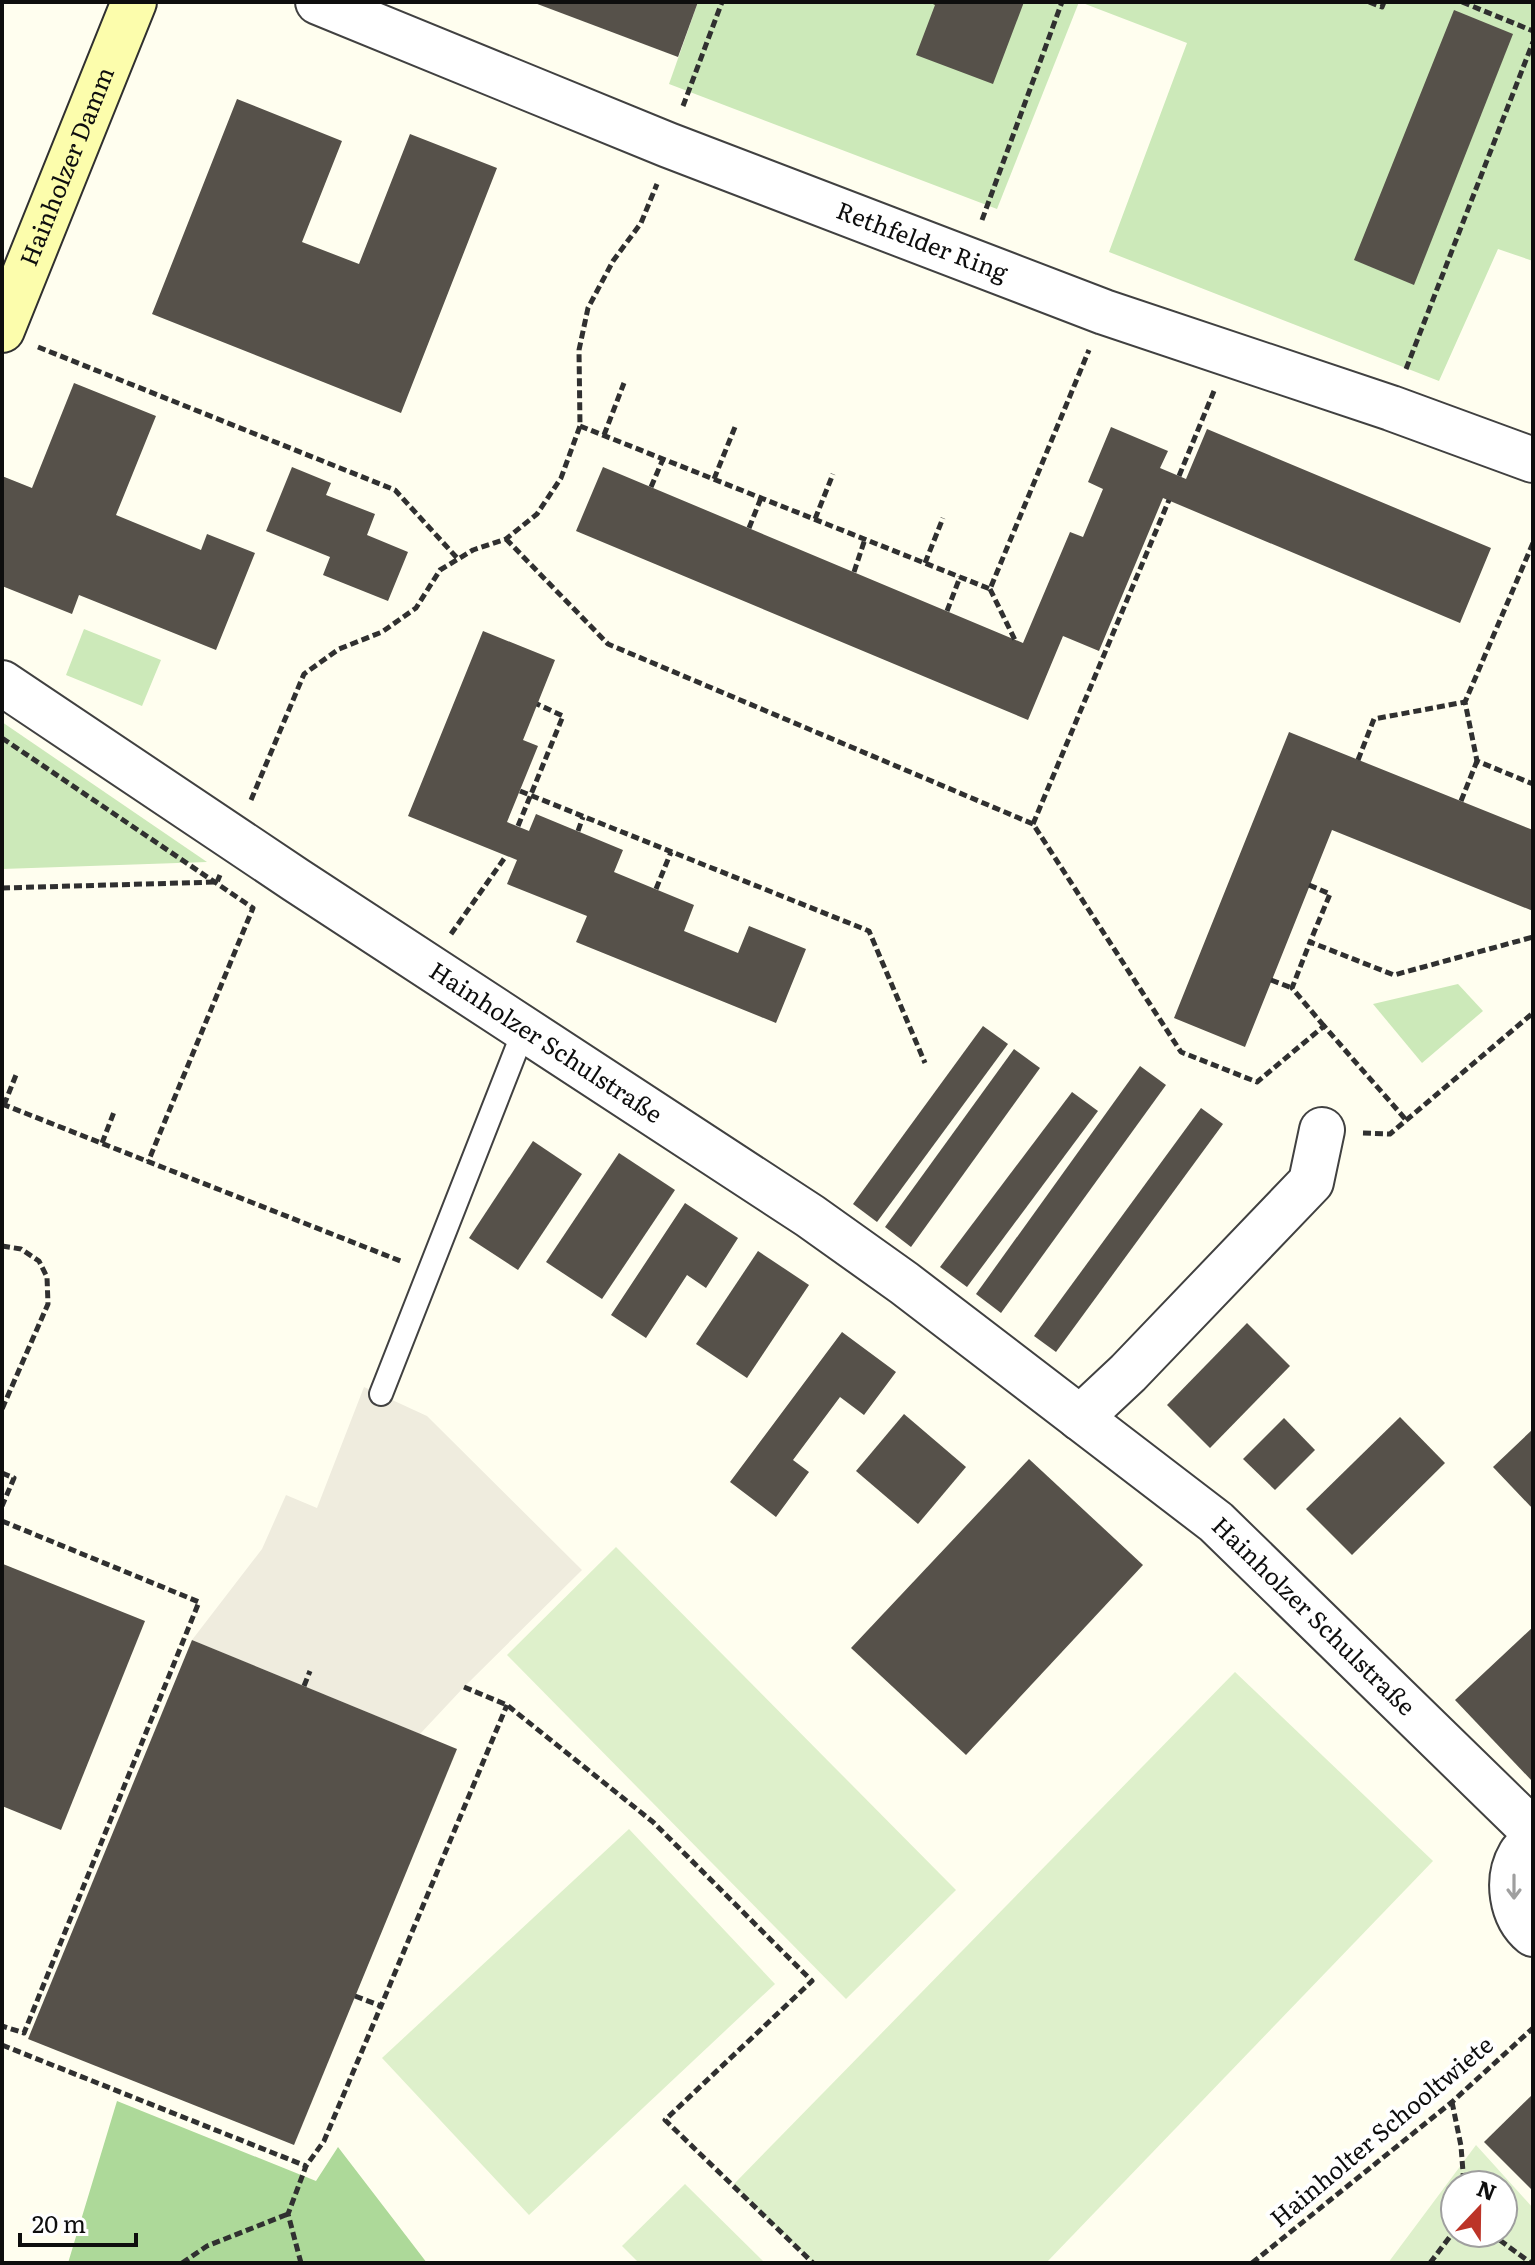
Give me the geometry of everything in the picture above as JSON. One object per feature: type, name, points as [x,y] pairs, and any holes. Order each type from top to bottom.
[{"type":"street","name":"Hainholzer Damm","points":[[16,337],[134,2]]},
{"type":"street","name":"Rethfelder Ring","points":[[318,2],[668,145],[1104,312],[1391,408],[1533,460]]},
{"type":"street","name":"Hainholzer Schulstraße","points":[[2,683],[810,1216],[904,1283],[1216,1522],[1533,1831]]},
{"type":"street","points":[[1080,1418],[1128,1373],[1311,1182],[1322,1130]]},
{"type":"street","points":[[1533,1840],[1520,1855],[1512,1880],[1515,1906],[1533,1934]]},
{"type":"lane","points":[[381,1394],[524,1030]]},
{"type":"path","points":[[217,882],[304,674],[339,649],[382,632],[416,608],[440,570],[473,550],[506,539],[537,514],[561,478],[580,426],[579,350],[588,308],[613,261],[641,223],[722,2]]},
{"type":"path","points":[[967,259],[1062,2]]},
{"type":"path","points":[[1369,2],[1382,7],[1384,2]]},
{"type":"path","points":[[1462,2],[1533,31]]},
{"type":"path","points":[[1391,408],[1533,42]]},
{"type":"path","points":[[990,589],[1104,312]]},
{"type":"path","points":[[16,337],[395,490],[458,559]]},
{"type":"path","points":[[1179,476],[1229,353]]},
{"type":"path","points":[[604,435],[624,383]]},
{"type":"path","points":[[580,426],[990,589],[1015,640]]},
{"type":"path","points":[[714,479],[735,427]]},
{"type":"path","points":[[651,487],[663,459]]},
{"type":"path","points":[[815,519],[833,474]]},
{"type":"path","points":[[749,528],[761,498]]},
{"type":"path","points":[[1033,824],[1169,500]]},
{"type":"path","points":[[925,563],[943,518]]},
{"type":"path","points":[[506,539],[608,644],[1033,824],[1181,1052],[1257,1082],[1324,1026]]},
{"type":"path","points":[[854,572],[865,539]]},
{"type":"path","points":[[1461,801],[1477,761],[1465,702],[1533,543]]},
{"type":"path","points":[[947,611],[960,577]]},
{"type":"path","points":[[1358,760],[1374,719],[1465,702]]},
{"type":"path","points":[[518,826],[563,716],[537,704]]},
{"type":"path","points":[[2,738],[253,908],[148,1162]]},
{"type":"path","points":[[1477,761],[1533,784]]},
{"type":"path","points":[[520,791],[869,931],[925,1063]]},
{"type":"path","points":[[578,831],[583,816]]},
{"type":"path","points":[[656,889],[671,852]]},
{"type":"path","points":[[428,966],[506,856]]},
{"type":"path","points":[[2,888],[217,882]]},
{"type":"path","points":[[1292,988],[1330,894],[1309,885]]},
{"type":"path","points":[[1310,942],[1394,975],[1533,937]]},
{"type":"path","points":[[1271,980],[1292,988],[1407,1121]]},
{"type":"path","points":[[1322,1130],[1390,1134],[1533,1013]]},
{"type":"path","points":[[16,1075],[3,1105],[428,1272]]},
{"type":"path","points":[[102,1143],[114,1112]]},
{"type":"path","points":[[2,1246],[21,1249],[39,1261],[47,1277],[48,1304],[2,1409]]},
{"type":"path","points":[[2,1473],[14,1478],[2,1506]]},
{"type":"path","points":[[2,1521],[199,1602],[24,2033],[2,2026]]},
{"type":"path","points":[[304,1686],[310,1671]]},
{"type":"path","points":[[464,1687],[507,1705],[653,1822],[812,1981],[665,2120],[813,2263]]},
{"type":"path","points":[[301,2263],[288,2214],[306,2166],[324,2141],[507,1705]]},
{"type":"path","points":[[355,1996],[381,2006]]},
{"type":"path","name":"Hainholter Schooltwiete","points":[[1252,2263],[1452,2102],[1533,2028]]},
{"type":"path","points":[[2,2045],[306,2166]]},
{"type":"path","points":[[1452,2102],[1463,2169]]},
{"type":"path","points":[[182,2263],[207,2246],[288,2214]]},
{"type":"path","points":[[1512,2249],[1531,2263]]},
{"type":"green space","points":[[698,2],[1079,2],[997,209],[669,84]]},
{"type":"green space","points":[[1080,2],[1533,2],[1533,261],[1498,249],[1439,381],[1109,252],[1187,43]]},
{"type":"green space","points":[[84,629],[161,660],[142,706],[66,675]]},
{"type":"green space","points":[[2,722],[207,862],[2,869]]},
{"type":"green space","points":[[1458,984],[1483,1011],[1422,1063],[1373,1004]]},
{"type":"green space","points":[[616,1547],[956,1890],[846,1999],[507,1655]]},
{"type":"green space","points":[[1235,1672],[1433,1861],[1046,2263],[813,2263],[733,2185]]},
{"type":"green space","points":[[629,1829],[775,1984],[529,2215],[382,2058]]},
{"type":"green space","points":[[117,2101],[316,2181],[338,2147],[427,2263],[68,2263]]},
{"type":"green space","points":[[1476,2145],[1498,2169],[1458,2169]]},
{"type":"green space","points":[[685,2184],[765,2263],[639,2263],[622,2246]]},
{"type":"green space","points":[[1519,2193],[1533,2208],[1533,2263],[1388,2263],[1439,2195],[1439,2249],[1519,2249]]},
{"type":"shaded area","points":[[364,1387],[427,1416],[582,1570],[420,1734],[192,1640],[262,1549],[286,1495],[317,1508]]},
{"type":"building","points":[[532,2],[698,2],[678,57]]},
{"type":"building","points":[[929,2],[1024,2],[993,84],[916,55],[935,5]]},
{"type":"building","points":[[1454,10],[1513,34],[1414,285],[1354,260]]},
{"type":"building","points":[[237,99],[342,141],[302,242],[359,264],[410,134],[497,168],[401,413],[152,314]]},
{"type":"building","points":[[74,383],[156,416],[116,515],[201,550],[207,534],[255,553],[216,650],[79,595],[72,614],[2,586],[2,476],[32,488]]},
{"type":"building","points":[[1111,427],[1168,451],[1160,468],[1186,479],[1207,429],[1491,548],[1460,623],[1163,498],[1099,651],[1063,636],[1028,720],[576,531],[603,467],[1023,643],[1070,532],[1083,537],[1103,489],[1088,482]]},
{"type":"building","points":[[292,467],[331,483],[326,495],[375,514],[367,535],[408,552],[388,601],[323,575],[330,557],[266,531]]},
{"type":"building","points":[[483,631],[555,660],[523,740],[538,746],[507,822],[529,831],[536,814],[623,850],[614,872],[694,905],[684,931],[738,953],[749,926],[806,949],[776,1023],[576,942],[587,916],[507,884],[517,860],[408,816]]},
{"type":"building","points":[[1289,732],[1533,830],[1533,911],[1332,830],[1245,1047],[1174,1018]]},
{"type":"building","points":[[983,1026],[1008,1044],[877,1222],[853,1204]]},
{"type":"building","points":[[1014,1049],[1040,1068],[911,1247],[885,1227]]},
{"type":"building","points":[[1140,1066],[1166,1085],[1001,1313],[976,1294]]},
{"type":"building","points":[[1072,1092],[1098,1111],[967,1287],[940,1267]]},
{"type":"building","points":[[1201,1108],[1223,1124],[1056,1352],[1034,1336]]},
{"type":"building","points":[[533,1141],[582,1174],[518,1270],[469,1238]]},
{"type":"building","points":[[619,1153],[675,1190],[602,1299],[546,1262]]},
{"type":"building","points":[[685,1203],[738,1238],[706,1288],[687,1275],[646,1338],[611,1315]]},
{"type":"building","points":[[758,1251],[809,1285],[747,1378],[696,1344]]},
{"type":"building","points":[[1247,1323],[1290,1366],[1210,1448],[1167,1405]]},
{"type":"building","points":[[842,1332],[896,1372],[864,1415],[840,1397],[793,1460],[809,1472],[776,1517],[730,1482]]},
{"type":"building","points":[[904,1414],[966,1467],[918,1524],[856,1471]]},
{"type":"building","points":[[1400,1417],[1445,1463],[1352,1555],[1306,1509]]},
{"type":"building","points":[[1284,1418],[1315,1450],[1275,1490],[1243,1459]]},
{"type":"building","points":[[1533,1429],[1533,1509],[1493,1467]]},
{"type":"building","points":[[1029,1459],[1143,1565],[966,1755],[851,1648]]},
{"type":"building","points":[[3,1564],[145,1621],[61,1830],[2,1806]]},
{"type":"building","points":[[1533,1627],[1533,1782],[1455,1700]]},
{"type":"building","points":[[192,1640],[457,1749],[294,2145],[28,2039]]},
{"type":"building","points":[[1533,2094],[1533,2191],[1519,2177],[1519,2169],[1511,2169],[1484,2142]]}]
